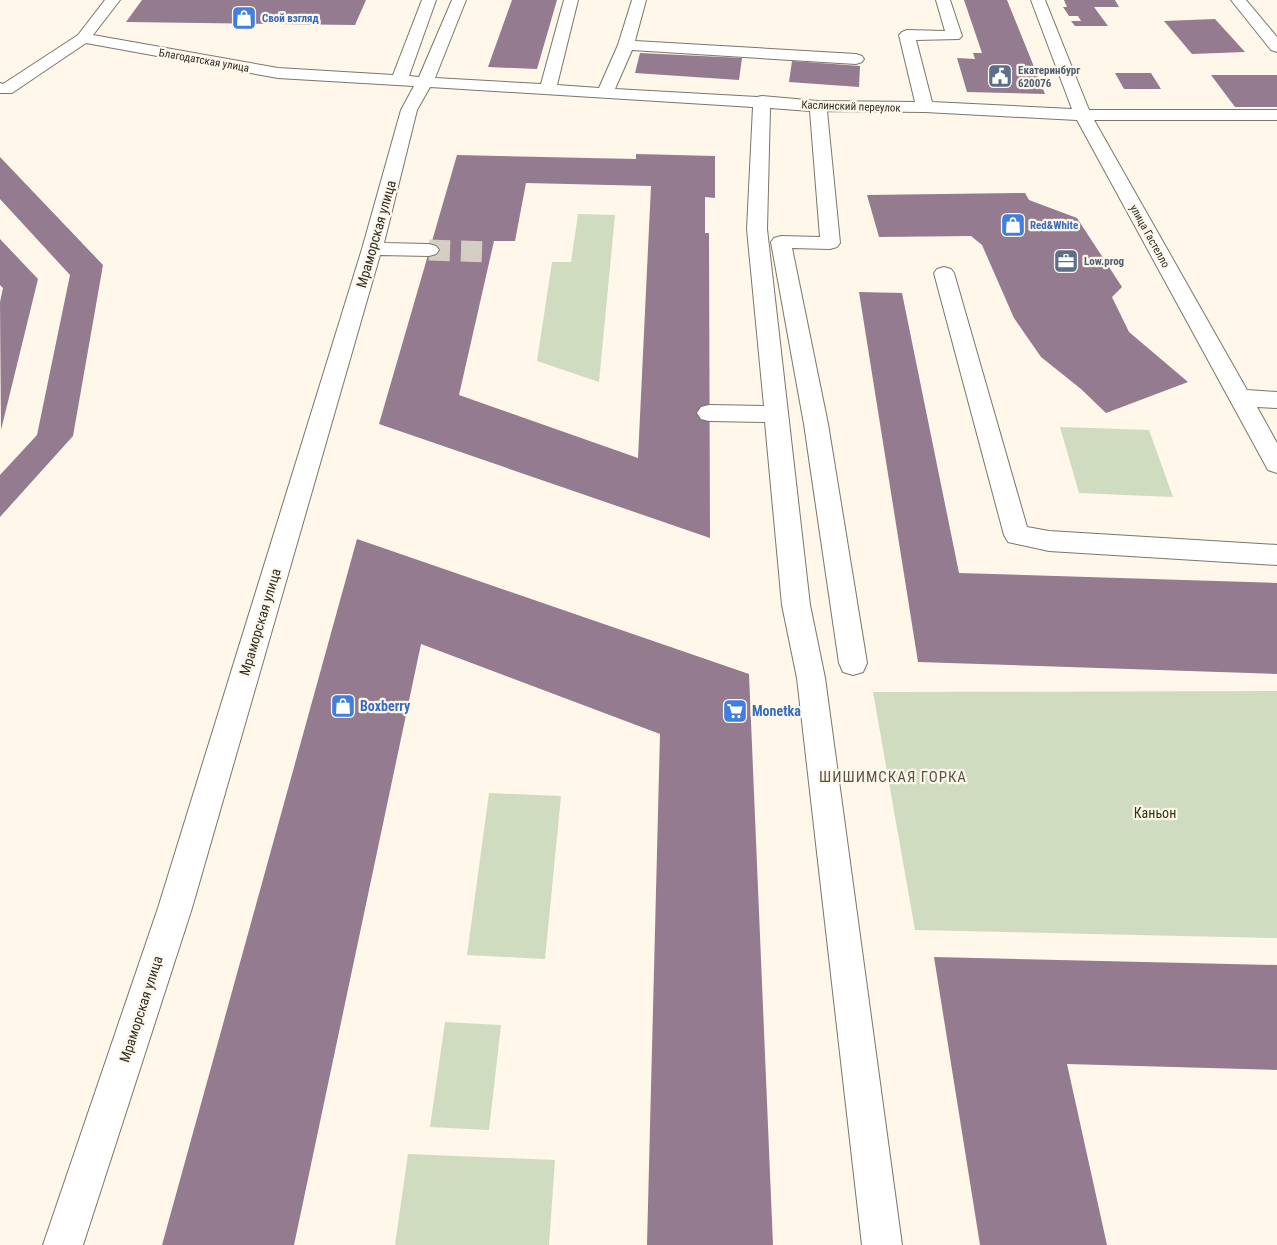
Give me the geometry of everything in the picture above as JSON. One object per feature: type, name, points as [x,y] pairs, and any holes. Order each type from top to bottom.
[{"type":"street","points":[[0,88],[6,89],[83,38],[113,0]]},
{"type":"street","points":[[412,80],[429,0]]},
{"type":"street","name":"Мраморская улица","points":[[63,1245],[175,908],[390,187],[409,110],[412,80],[459,0]]},
{"type":"street","points":[[548,88],[572,0]]},
{"type":"street","points":[[605,92],[626,45],[640,0]]},
{"type":"street","points":[[925,107],[907,35],[954,36],[943,0]]},
{"type":"street","name":"улица Гастелло","points":[[1038,0],[1083,115],[1277,464]]},
{"type":"street","points":[[1238,0],[1277,47]]},
{"type":"street","name":"Благодатская улица","points":[[83,38],[278,73],[412,80]]},
{"type":"street","points":[[626,45],[856,59]]},
{"type":"street","name":"Каслинский переулок","points":[[412,80],[818,106],[925,107],[1083,115],[1277,115]]},
{"type":"street","points":[[762,101],[757,229],[796,605],[811,678],[882,1245]]},
{"type":"street","points":[[818,106],[830,243],[782,242],[816,424],[853,663]]},
{"type":"street","points":[[372,249],[430,250]]},
{"type":"street","points":[[944,273],[1017,535],[1049,540],[1277,555]]},
{"type":"street","points":[[1240,398],[1277,400]]},
{"type":"street","points":[[709,412],[776,414]]},
{"type":"green space","points":[[578,214],[615,215],[599,382],[537,361],[552,262],[571,262]]},
{"type":"green space","points":[[1060,427],[1149,430],[1173,497],[1079,493]]},
{"type":"green space","name":"Каньон","points":[[1277,691],[1277,938],[915,930],[873,692]]},
{"type":"green space","points":[[489,793],[561,796],[545,959],[467,955]]},
{"type":"green space","points":[[445,1022],[501,1025],[489,1130],[430,1127]]},
{"type":"green space","points":[[408,1154],[555,1160],[549,1245],[395,1245]]},
{"type":"building","points":[[142,0],[366,0],[355,25],[126,22]]},
{"type":"building","points":[[512,0],[557,0],[537,69],[488,67]]},
{"type":"building","points":[[964,0],[1007,0],[1045,94],[967,92],[957,58],[975,59],[973,53],[982,53]]},
{"type":"building","points":[[1064,0],[1115,0],[1119,7],[1094,7],[1108,26],[1075,26],[1071,21],[1081,21],[1078,16],[1069,16],[1063,7],[1067,7]]},
{"type":"building","points":[[1215,19],[1245,52],[1192,54],[1164,21]]},
{"type":"building","points":[[640,53],[742,58],[739,80],[635,73]]},
{"type":"building","points":[[792,61],[860,66],[859,87],[789,82]]},
{"type":"building","points":[[1115,73],[1151,73],[1161,89],[1124,89]]},
{"type":"building","points":[[1211,75],[1277,75],[1277,107],[1235,107]]},
{"type":"building","points":[[636,154],[715,156],[715,198],[705,197],[705,233],[709,233],[710,538],[379,424],[457,155],[636,159]],"holes":[[[526,183],[651,186],[638,458],[459,395],[494,241],[515,241]]]},
{"type":"building","points":[[0,157],[103,265],[73,436],[0,517],[0,475],[37,435],[70,275],[0,199]]},
{"type":"building","points":[[1025,193],[1029,200],[1077,218],[1122,287],[1112,297],[1129,332],[1188,382],[1106,413],[1081,389],[1041,357],[1014,318],[982,245],[971,236],[879,237],[867,195]]},
{"type":"building","points":[[0,239],[38,279],[1,430],[0,302],[3,288],[0,285]]},
{"type":"building","points":[[859,292],[902,293],[959,573],[1277,583],[1277,674],[918,662]]},
{"type":"building","points":[[357,539],[749,674],[773,1245],[647,1245],[660,734],[421,644],[294,1245],[162,1245]]},
{"type":"building","points":[[934,957],[1277,965],[1277,1070],[1067,1064],[1107,1245],[980,1245]]},
{"type":"tunnel","points":[[429,250],[491,252]]},
{"type":"place","name":"Свой взгляд","points":[[244,18]]},
{"type":"place","name":"Екатеринбург 620076","points":[[1000,76]]},
{"type":"place","name":"Red&White","points":[[1013,225]]},
{"type":"place","name":"Low.prog","points":[[1066,261]]},
{"type":"place","name":"Boxberry","points":[[343,706]]},
{"type":"place","name":"Monetka","points":[[735,711]]},
{"type":"district","name":"ШИШИМСКАЯ ГОРКА","points":[[893,777]]}]
